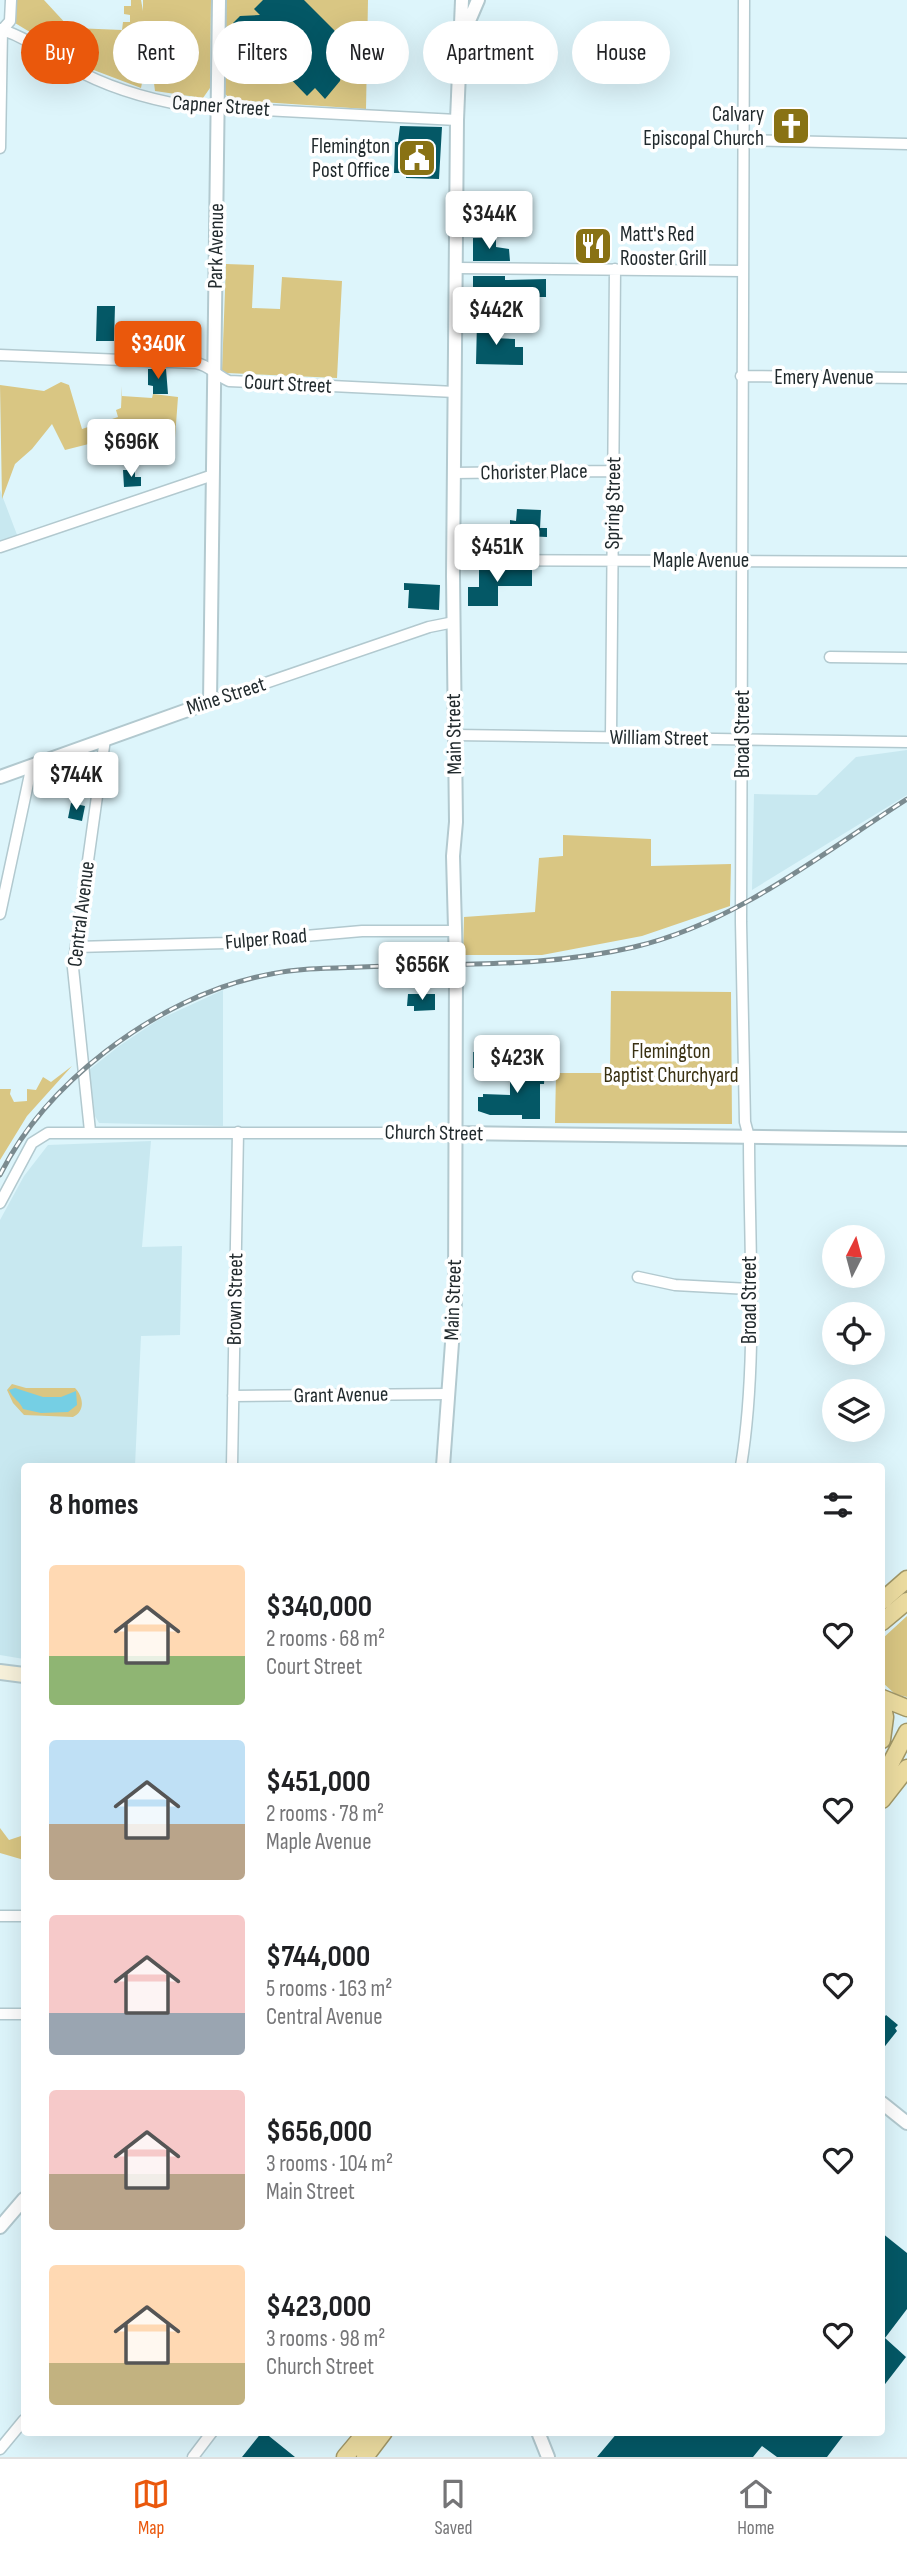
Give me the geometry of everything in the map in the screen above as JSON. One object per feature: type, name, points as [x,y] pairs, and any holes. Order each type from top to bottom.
[{"type":"highway","points":[[885,1612],[907,1579]]},
{"type":"highway","points":[[885,1613],[907,1601]]},
{"type":"highway","points":[[885,1701],[907,1708]]},
{"type":"highway","points":[[885,1774],[907,1732]]},
{"type":"highway","points":[[885,1796],[907,1768]]},
{"type":"highway","points":[[345,2457],[363,2436]]},
{"type":"highway","points":[[365,2457],[381,2436]]},
{"type":"main road","points":[[0,1672],[21,1675]]},
{"type":"street","points":[[0,148],[1,30],[10,21],[11,0]]},
{"type":"street","name":"Park Avenue","points":[[210,702],[219,0]]},
{"type":"street","name":"Main Street","points":[[461,21],[462,0]]},
{"type":"street","points":[[469,21],[478,0]]},
{"type":"street","name":"Broad Street","points":[[741,1463],[749,1406],[749,1137],[746,1122],[741,959],[744,0]]},
{"type":"street","name":"Capner Street","points":[[1,30],[23,38],[70,67],[121,90],[180,104],[457,120]]},
{"type":"street","name":"Main Street","points":[[443,1463],[455,1302],[457,1133],[456,931],[453,910],[456,822],[453,560],[458,84]]},
{"type":"street","points":[[743,140],[907,144]]},
{"type":"street","points":[[457,268],[742,271]]},
{"type":"street","name":"Spring Street","points":[[611,737],[615,270]]},
{"type":"street","name":"Court Street","points":[[0,355],[198,363],[206,365],[213,373],[229,381],[455,392]]},
{"type":"street","name":"Emery Avenue","points":[[741,376],[907,378]]},
{"type":"street","name":"Chorister Place","points":[[454,473],[613,471]]},
{"type":"street","points":[[0,547],[213,475]]},
{"type":"street","name":"Maple Avenue","points":[[453,560],[907,562]]},
{"type":"street","name":"Mine Street","points":[[0,777],[429,627],[453,622]]},
{"type":"street","points":[[830,657],[907,658]]},
{"type":"street","name":"William Street","points":[[454,735],[907,742]]},
{"type":"street","name":"Central Avenue","points":[[90,1131],[73,975],[105,739]]},
{"type":"street","points":[[0,914],[30,774],[28,768]]},
{"type":"street","name":"Fulper Road","points":[[76,947],[226,943],[362,931],[456,931]]},
{"type":"street","name":"Brown Street","points":[[232,1463],[239,1132]]},
{"type":"street","name":"Church Street","points":[[0,1203],[37,1138],[48,1133],[457,1133],[907,1139]]},
{"type":"street","points":[[638,1277],[674,1284],[749,1289]]},
{"type":"street","name":"Grant Avenue","points":[[233,1396],[448,1394]]},
{"type":"street","points":[[0,1916],[21,1916]]},
{"type":"street","points":[[0,2014],[21,2014]]},
{"type":"street","points":[[885,2105],[907,2123]]},
{"type":"street","points":[[0,2227],[21,2202]]},
{"type":"street","points":[[0,2449],[21,2424]]},
{"type":"street","points":[[193,2457],[209,2436]]},
{"type":"street","points":[[540,2436],[548,2457]]},
{"type":"shaded area","points":[[0,490],[19,540],[0,547]]},
{"type":"shaded area","points":[[907,750],[907,795],[752,890],[754,794],[817,795],[856,757]]},
{"type":"shaded area","points":[[223,990],[223,1126],[99,1123],[95,1116],[89,1070],[158,1020]]},
{"type":"shaded area","points":[[151,1141],[142,1247],[182,1246],[180,1335],[141,1336],[135,1463],[21,1463],[21,1658],[0,1655],[0,1220],[24,1176],[48,1145]]},
{"type":"green space","points":[[16,0],[44,0],[63,21],[21,21],[21,27],[15,23]]},
{"type":"green space","points":[[131,0],[141,0],[143,11],[143,0],[211,0],[210,88],[203,98],[155,91],[154,84],[199,84],[199,21],[130,21],[130,15],[124,14],[124,6],[131,6]]},
{"type":"green space","points":[[226,0],[368,0],[368,21],[326,21],[326,84],[366,84],[366,109],[232,100],[225,94],[225,84],[312,84],[312,21],[226,21]]},
{"type":"green space","points":[[99,29],[113,30],[113,77],[99,72]]},
{"type":"green space","points":[[226,264],[254,265],[252,308],[280,309],[282,277],[342,281],[337,378],[226,373],[222,370]]},
{"type":"green space","points":[[61,382],[69,385],[82,429],[118,417],[116,410],[121,408],[122,386],[122,396],[152,398],[153,394],[178,397],[175,438],[161,450],[141,451],[132,433],[65,450],[52,424],[32,449],[15,464],[2,499],[0,385],[44,391]]},
{"type":"green space","points":[[563,835],[651,839],[651,866],[731,864],[730,906],[642,936],[542,955],[463,955],[464,917],[535,912],[539,858],[563,856]]},
{"type":"green space","name":"Flemington Baptist Churchyard","points":[[611,991],[731,992],[732,1124],[555,1123],[556,1073],[610,1073]]},
{"type":"green space","points":[[72,1066],[27,1116],[0,1160],[0,1089],[11,1089],[14,1102],[27,1101],[27,1089],[36,1090],[43,1077],[51,1082]]},
{"type":"green space","points":[[12,1384],[26,1388],[75,1388],[82,1404],[80,1412],[73,1417],[24,1415],[13,1403],[7,1390]]},
{"type":"green space","points":[[907,1616],[907,1697],[895,1694],[885,1685],[885,1636]]},
{"type":"green space","points":[[0,1828],[9,1840],[21,1836],[21,1859],[0,1853]]},
{"type":"water","points":[[15,1388],[43,1397],[61,1397],[76,1391],[77,1405],[68,1412],[41,1413],[23,1409],[9,1390]]},
{"type":"building","points":[[263,0],[304,0],[326,22],[326,84],[338,84],[325,99],[315,88],[307,96],[295,84],[312,84],[312,21],[235,21],[240,16],[260,15],[254,9]]},
{"type":"building","name":"Flemington Post Office","points":[[400,126],[442,127],[439,179],[406,178],[406,173],[394,173],[395,142],[398,142]]},
{"type":"building","name":"Matt's Red Rooster Grill","points":[[588,231],[599,231],[599,260],[587,260]]},
{"type":"building","points":[[473,238],[496,238],[496,247],[509,249],[510,261],[473,261]]},
{"type":"building","points":[[473,276],[505,276],[505,280],[546,279],[546,297],[537,297],[537,294],[473,294]]},
{"type":"building","points":[[97,306],[115,306],[114,341],[96,341]]},
{"type":"building","points":[[477,321],[494,321],[494,338],[515,339],[515,347],[523,347],[523,365],[476,364]]},
{"type":"building","points":[[148,369],[166,369],[168,394],[153,394],[153,386],[148,385]]},
{"type":"building","points":[[123,470],[135,470],[135,477],[141,477],[141,486],[124,487]]},
{"type":"building","points":[[517,509],[541,510],[540,528],[547,528],[547,537],[524,536],[524,550],[473,548],[474,525],[510,527],[510,520],[516,521]]},
{"type":"building","points":[[479,568],[532,568],[532,586],[498,586],[498,606],[468,606],[468,587],[479,587]]},
{"type":"building","points":[[404,583],[440,585],[439,610],[408,608],[409,590],[404,590]]},
{"type":"building","points":[[71,803],[85,806],[82,821],[68,818]]},
{"type":"building","points":[[408,994],[435,994],[435,1010],[414,1011],[414,1006],[407,1006]]},
{"type":"building","points":[[473,1052],[498,1052],[498,1068],[473,1068]]},
{"type":"building","points":[[510,1066],[545,1066],[544,1084],[540,1084],[540,1119],[522,1119],[522,1115],[490,1115],[478,1111],[478,1097],[483,1097],[483,1094],[510,1095]]},
{"type":"building","points":[[885,2016],[898,2025],[895,2028],[897,2031],[885,2046]]},
{"type":"building","points":[[885,2235],[907,2253],[907,2309],[885,2338]]},
{"type":"building","points":[[885,2338],[906,2357],[885,2384]]},
{"type":"building","points":[[259,2436],[269,2436],[295,2457],[242,2457]]},
{"type":"building","points":[[615,2436],[843,2436],[827,2457],[777,2457],[762,2446],[753,2457],[597,2457]]},
{"type":"railway","points":[[0,1175],[33,1123],[74,1079],[123,1038],[163,1014],[205,994],[249,979],[293,971],[533,962],[634,947],[671,936],[743,904],[810,864],[907,799]]},
{"type":"place","name":"Calvary Episcopal Church","points":[[791,126]]},
{"type":"place","name":"Flemington Post Office","points":[[417,158]]},
{"type":"place","name":"Matt's Red Rooster Grill","points":[[593,246]]}]
